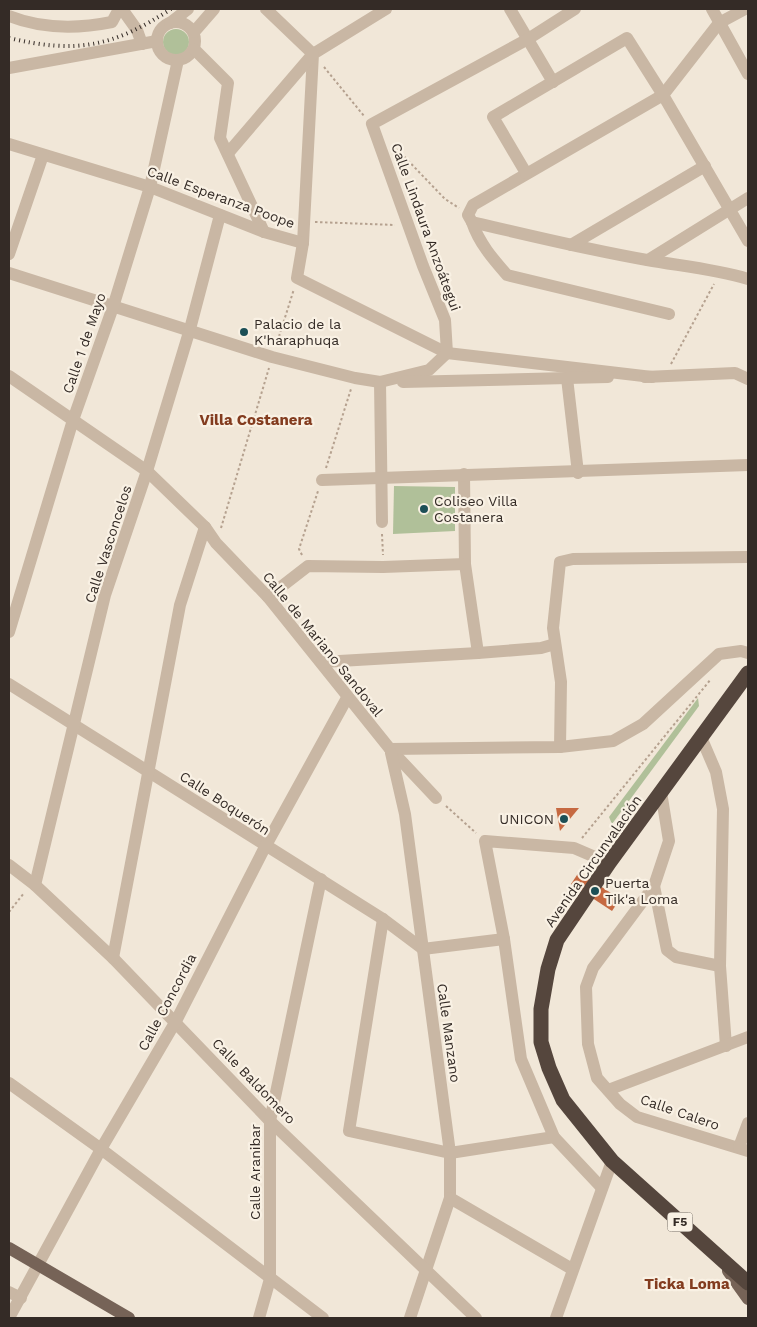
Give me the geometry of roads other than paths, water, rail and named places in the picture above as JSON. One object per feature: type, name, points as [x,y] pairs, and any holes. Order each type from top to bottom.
[{"type":"highway","name":"Avenida Circunvalación","points":[[748,673],[609,864],[557,940],[548,969],[541,1008],[541,1042],[548,1068],[563,1100],[612,1161],[748,1284]]},
{"type":"main road","points":[[9,1248],[38,1263],[129,1318]]},
{"type":"main road","points":[[720,1258],[748,1299]]},
{"type":"street","points":[[9,16],[28,24],[82,28],[112,22],[120,9],[137,30],[142,44]]},
{"type":"street","points":[[170,23],[185,24],[194,32],[196,43],[187,58],[178,60],[163,55],[157,41],[162,28],[188,9]]},
{"type":"street","points":[[194,32],[214,9]]},
{"type":"street","points":[[266,9],[313,54]]},
{"type":"street","points":[[229,152],[313,54],[386,9]]},
{"type":"street","points":[[510,9],[553,82]]},
{"type":"street","name":"Calle Lindaura Anzoátegui","points":[[447,353],[446,320],[372,124],[528,39],[574,9]]},
{"type":"street","points":[[712,9],[748,74]]},
{"type":"street","points":[[669,314],[507,275],[491,257],[476,234],[468,215],[473,205],[663,95],[719,23],[744,9]]},
{"type":"street","points":[[526,173],[494,117],[627,38],[663,95],[748,241]]},
{"type":"street","points":[[9,68],[157,41]]},
{"type":"street","points":[[194,49],[228,83],[220,138],[229,152],[264,232]]},
{"type":"street","name":"Calle Esperanza Poope","points":[[9,144],[150,187],[264,232],[303,243],[313,54]]},
{"type":"street","name":"Calle 1 de Mayo","points":[[9,632],[73,420],[113,307],[150,187],[178,60]]},
{"type":"street","points":[[9,254],[43,155]]},
{"type":"street","points":[[571,245],[705,166]]},
{"type":"street","points":[[648,260],[748,198]]},
{"type":"street","name":"Calle Vasconcelos","points":[[34,884],[105,595],[147,471],[190,329],[220,215]]},
{"type":"street","points":[[472,222],[571,245],[648,260],[721,271],[748,279]]},
{"type":"street","points":[[303,243],[297,278],[447,353],[658,377]]},
{"type":"street","points":[[9,273],[113,307],[190,329],[272,357],[380,382],[658,377],[735,373],[748,379]]},
{"type":"street","points":[[380,382],[429,370],[447,353]]},
{"type":"street","name":"Calle de Mariano Sandoval","points":[[9,376],[147,471],[205,527],[216,543],[268,597],[390,748],[436,798]]},
{"type":"street","points":[[567,378],[578,472]]},
{"type":"street","points":[[380,382],[382,522]]},
{"type":"street","points":[[322,480],[748,465]]},
{"type":"street","points":[[464,474],[465,564],[478,653]]},
{"type":"street","points":[[113,958],[150,772],[180,605],[205,527]]},
{"type":"street","points":[[560,746],[561,682],[552,628],[560,562],[574,558],[748,557]]},
{"type":"street","points":[[268,597],[308,566],[383,567],[465,564]]},
{"type":"street","points":[[322,662],[478,653],[541,648],[555,644]]},
{"type":"street","points":[[390,748],[560,746],[613,741],[644,724],[719,654],[741,651],[748,653]]},
{"type":"street","name":"Calle Boquerón","points":[[9,684],[265,846],[321,879],[383,919],[423,949]]},
{"type":"street","name":"Calle Concordia","points":[[9,1318],[101,1149],[176,1021],[265,846],[348,698]]},
{"type":"street","points":[[701,737],[716,772],[723,809],[720,966],[726,1046]]},
{"type":"street","name":"Calle Manzano","points":[[390,748],[405,814],[450,1153],[450,1198],[410,1318]]},
{"type":"street","name":"Calle Calero","points":[[661,792],[669,841],[654,886],[593,968],[586,987],[588,1044],[597,1078],[620,1104],[637,1117],[744,1149]]},
{"type":"street","points":[[601,1187],[554,1137],[521,1059],[504,938],[485,841],[574,848],[609,864]]},
{"type":"street","name":"Calle Baldomero","points":[[9,865],[34,884],[113,958],[176,1021],[270,1121],[476,1318]]},
{"type":"street","name":"Calle Aranibar","points":[[258,1318],[270,1278],[270,1121],[321,879]]},
{"type":"street","points":[[654,886],[668,950],[676,957],[720,966]]},
{"type":"street","points":[[383,919],[349,1132],[450,1153],[554,1137]]},
{"type":"street","points":[[423,949],[504,938]]},
{"type":"street","points":[[608,1090],[748,1037]]},
{"type":"street","points":[[9,1083],[101,1149],[323,1318]]},
{"type":"street","points":[[744,1149],[748,1123]]},
{"type":"street","points":[[556,1318],[601,1187],[612,1161]]},
{"type":"street","points":[[450,1198],[572,1269]]},
{"type":"street","points":[[9,1292],[21,1298]]},
{"type":"railway","points":[[9,38],[54,46],[93,44],[131,32],[171,9]]},
{"type":"place","name":"Palacio de la K'haraphuqa","points":[[244,332]]},
{"type":"place","name":"Coliseo Villa Costanera","points":[[424,509]]},
{"type":"place","name":"UNICON","points":[[564,819]]},
{"type":"place","name":"Puerta Tik'a Loma","points":[[595,891]]},
{"type":"district","name":"Villa Costanera","points":[[256,420]]},
{"type":"district","name":"Ticka Loma","points":[[687,1284]]}]
